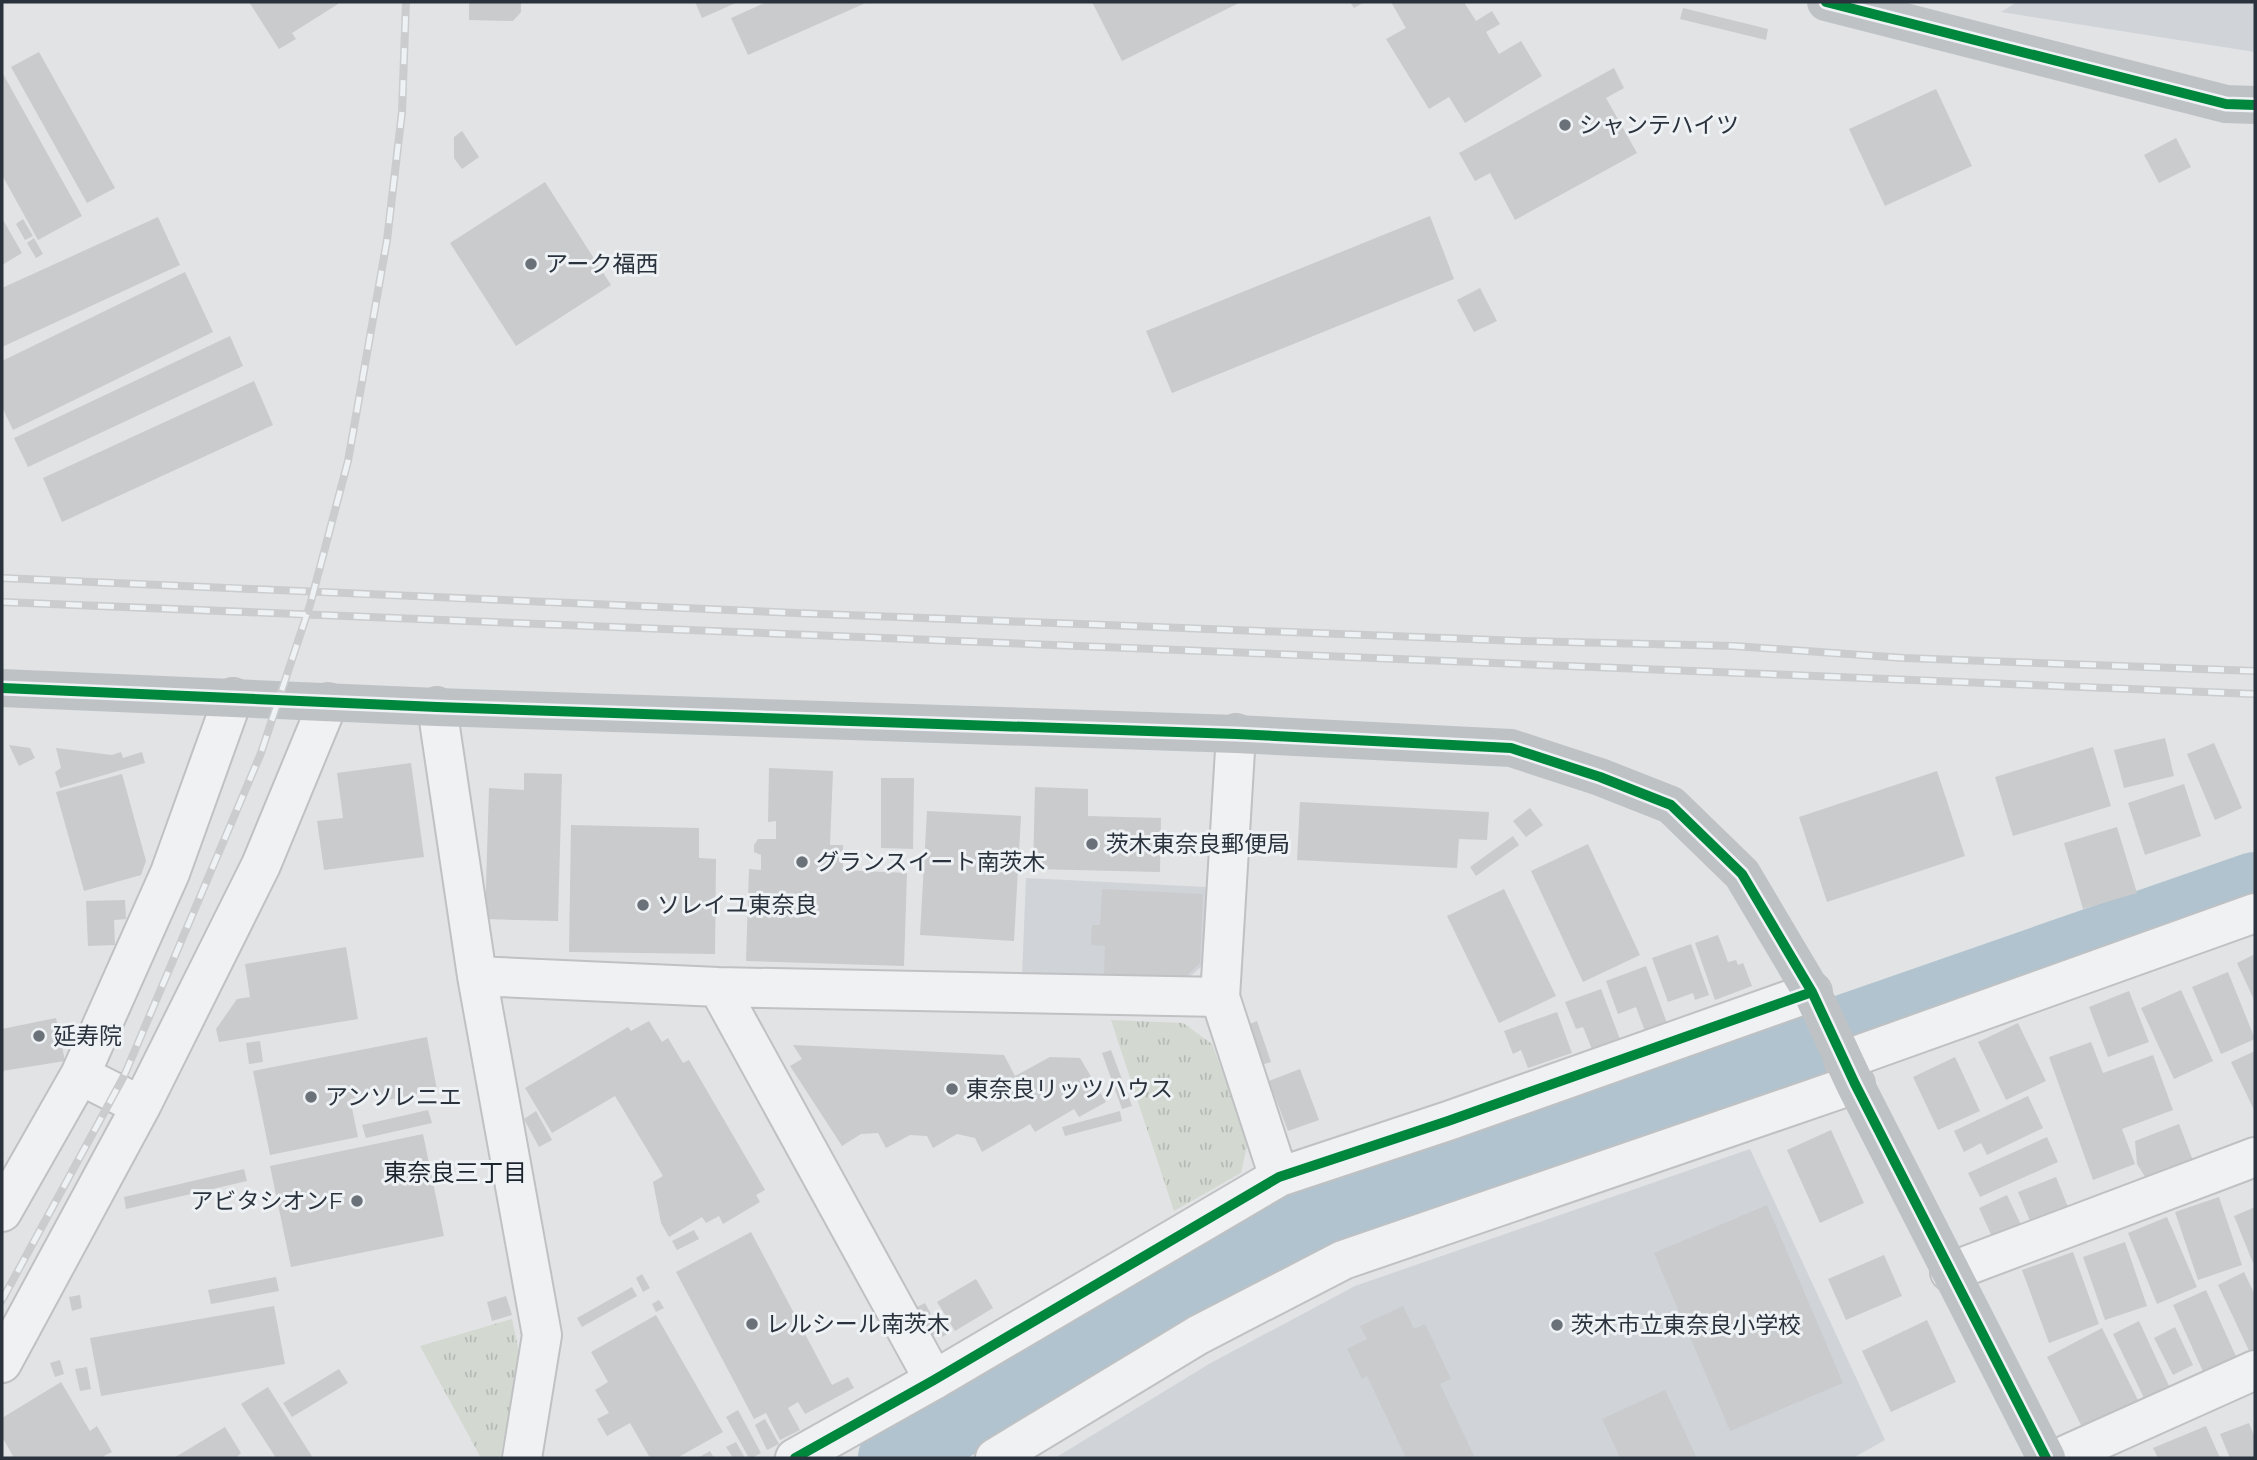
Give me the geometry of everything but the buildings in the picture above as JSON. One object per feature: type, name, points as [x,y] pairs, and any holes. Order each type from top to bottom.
[{"type":"street","points":[[1826,2],[2226,104],[2255,105]]},
{"type":"street","points":[[2,688],[328,703],[1236,734],[1511,748],[1600,777],[1671,805],[1742,874],[1814,996],[1950,1272],[2046,1458]]},
{"type":"street","points":[[2,1212],[80,1074],[170,873],[233,698]]},
{"type":"street","points":[[2,1363],[141,1106],[261,865],[328,703]]},
{"type":"street","points":[[437,707],[477,976],[541,1335],[522,1458]]},
{"type":"street","points":[[1236,734],[1220,997],[1279,1177]]},
{"type":"street","points":[[995,1458],[1198,1335],[1343,1260],[1850,1072],[2255,912]]},
{"type":"street","points":[[477,976],[718,987],[1220,997]]},
{"type":"street","points":[[718,987],[934,1380]]},
{"type":"street","points":[[795,1458],[934,1380],[1279,1177],[1814,996]]},
{"type":"street","points":[[80,1074],[141,1106]]},
{"type":"street","points":[[1950,1272],[2255,1157]]},
{"type":"street","points":[[2059,1458],[2255,1370]]},
{"type":"shaded area","points":[[2017,2],[2255,2],[2255,52],[2001,12]]},
{"type":"shaded area","points":[[1026,878],[1206,887],[1203,965],[1183,983],[1022,976]]},
{"type":"shaded area","name":"茨木市立東奈良小学校","points":[[1750,1149],[1885,1440],[1853,1458],[1055,1458],[1209,1364],[1355,1286]]},
{"type":"green space","points":[[1111,1020],[1183,1023],[1212,1044],[1248,1141],[1241,1173],[1174,1211]]},
{"type":"green space","points":[[512,1319],[520,1357],[500,1458],[481,1458],[420,1346]]},
{"type":"waterway","points":[[895,1458],[1176,1291],[1306,1219],[2255,889]]},
{"type":"railway","points":[[2,1300],[124,1076],[261,753],[310,605],[348,461],[387,240],[402,112],[406,2]]},
{"type":"railway","points":[[2,578],[820,614],[1521,641],[1734,646],[1904,658],[2255,671]]},
{"type":"railway","points":[[2,602],[2255,694]]},
{"type":"cycle path","points":[[1826,2],[2226,104],[2255,105]]},
{"type":"cycle path","points":[[2,688],[437,707],[1236,734],[1511,748],[1600,777],[1671,805],[1742,874],[1812,992],[1855,1084],[2046,1458]]},
{"type":"cycle path","points":[[795,1458],[934,1380],[1279,1177],[1448,1121],[1812,992]]},
{"type":"place","name":"シャンテハイツ","points":[[1565,125]]},
{"type":"place","name":"アーク福西","points":[[531,264]]},
{"type":"place","name":"茨木東奈良郵便局","points":[[1092,844]]},
{"type":"place","name":"グランスイート南茨木","points":[[802,862]]},
{"type":"place","name":"ソレイユ東奈良","points":[[643,905]]},
{"type":"place","name":"延寿院","points":[[39,1036]]},
{"type":"place","name":"東奈良リッツハウス","points":[[952,1089]]},
{"type":"place","name":"アンソレニエ","points":[[311,1097]]},
{"type":"place","name":"アビタシオンF","points":[[357,1201]]},
{"type":"place","name":"レルシール南茨木","points":[[752,1324]]},
{"type":"place","name":"茨木市立東奈良小学校","points":[[1557,1325]]},
{"type":"district","name":"東奈良三丁目","points":[[455,1173]]}]
